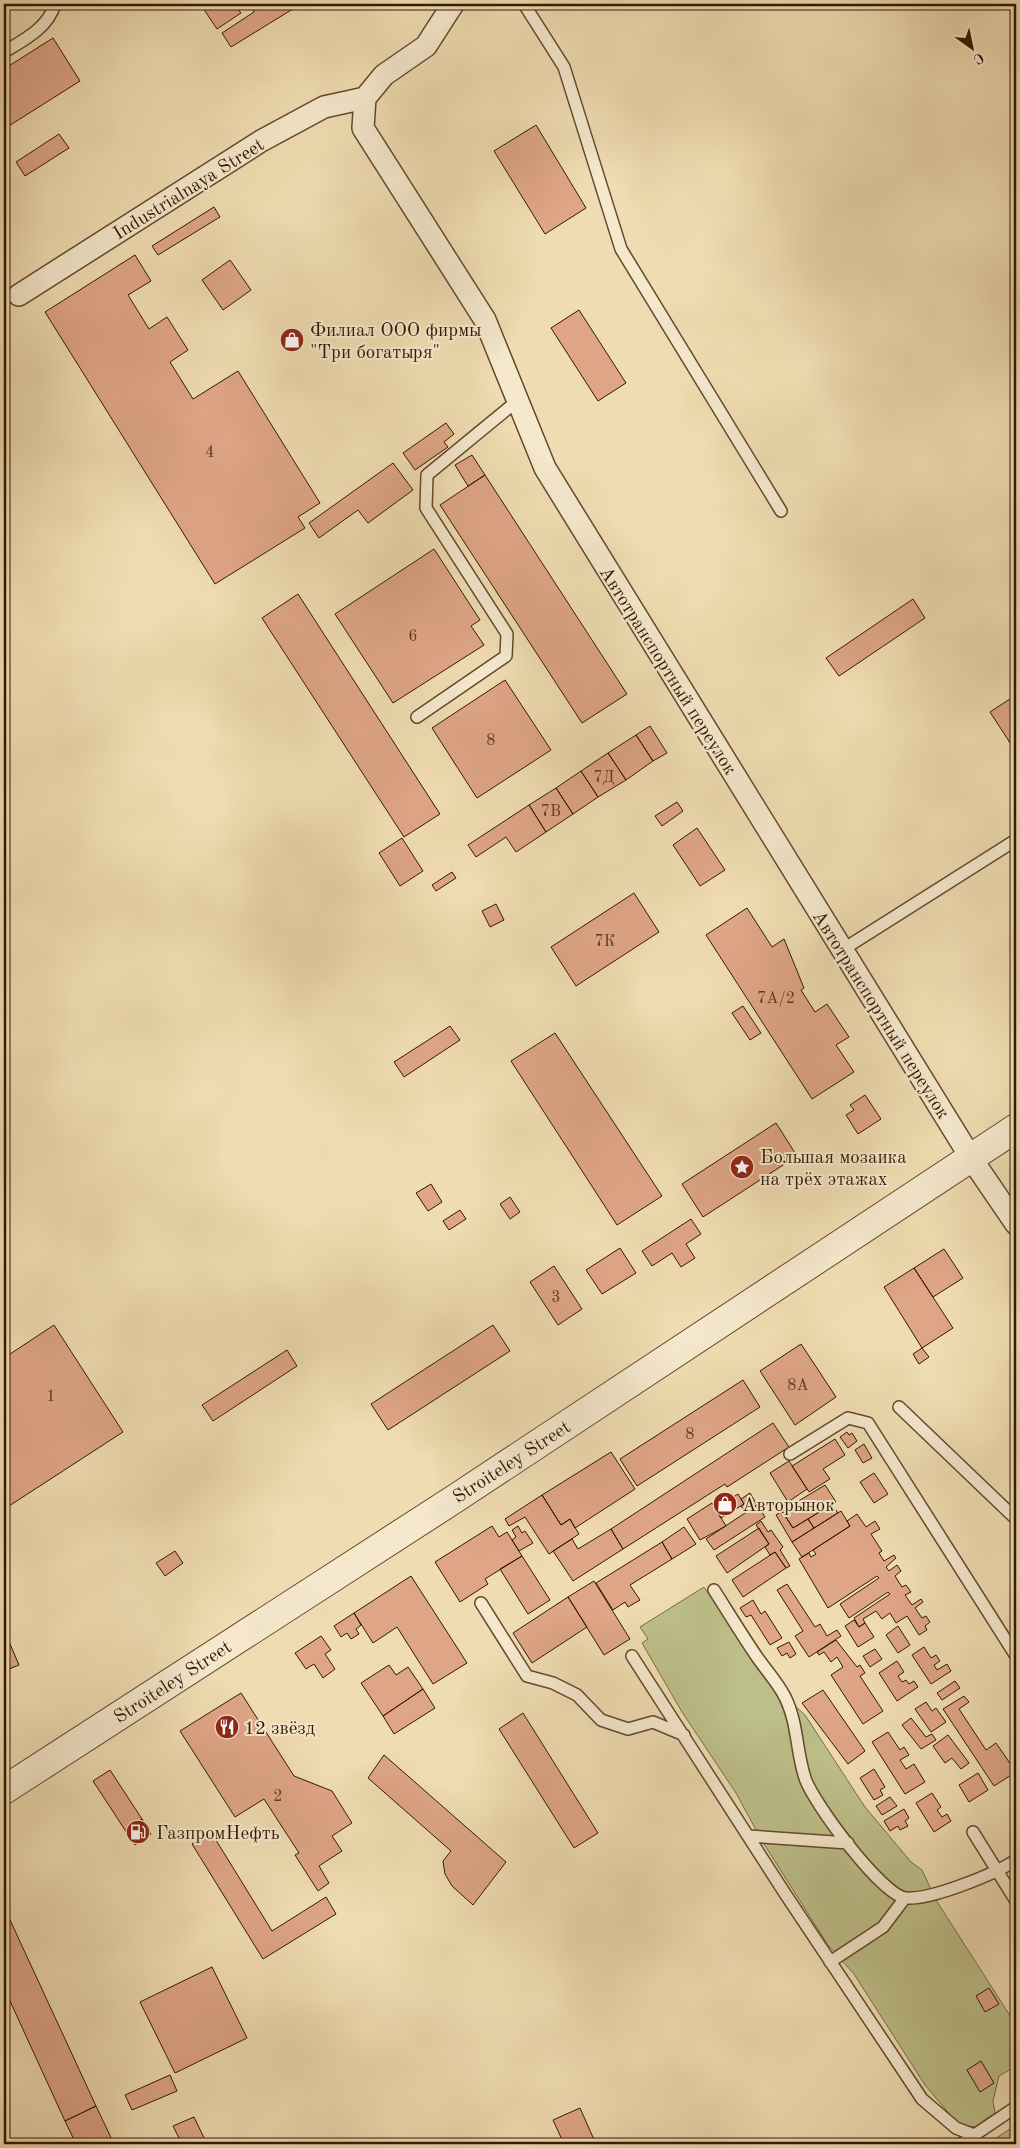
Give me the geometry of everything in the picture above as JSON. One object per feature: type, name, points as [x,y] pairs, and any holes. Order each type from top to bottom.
[{"type":"street","points":[[365,98],[384,75],[426,46],[453,4]]},
{"type":"street","name":"Industrialnaya Street","points":[[19,295],[261,141],[324,108],[365,98]]},
{"type":"street","name":"Автотранспортный переулок","points":[[365,98],[363,128],[485,320],[545,468],[971,1158],[1016,1224]]},
{"type":"street","name":"Stroiteley Street","points":[[4,1790],[447,1503],[1016,1128]]},
{"type":"lane","points":[[4,52],[32,36],[52,14],[55,4]]},
{"type":"lane","points":[[524,4],[564,67],[621,249],[781,511]]},
{"type":"lane","points":[[418,717],[506,656],[507,634],[426,508],[427,476],[518,400]]},
{"type":"lane","points":[[842,950],[1016,840]]},
{"type":"lane","points":[[900,1407],[1016,1519]]},
{"type":"lane","points":[[790,1454],[848,1418],[868,1423],[1016,1656]]},
{"type":"lane","points":[[714,1590],[784,1695],[793,1716],[805,1779],[824,1812],[889,1890],[905,1898],[932,1893],[998,1872],[1016,1860]]},
{"type":"lane","points":[[481,1604],[527,1676],[553,1683],[577,1695],[601,1720],[628,1729],[653,1722],[684,1736]]},
{"type":"lane","points":[[632,1656],[830,1962],[922,2099],[956,2128],[974,2135]]},
{"type":"lane","points":[[973,1832],[1016,1901]]},
{"type":"lane","points":[[749,1836],[848,1843]]},
{"type":"lane","points":[[830,1962],[883,1927],[905,1898]]},
{"type":"lane","points":[[961,2144],[1016,2107]]},
{"type":"green space","points":[[704,1587],[765,1678],[805,1715],[865,1807],[911,1862],[922,1870],[936,1900],[1016,2025],[1016,2070],[1013,2068],[999,2076],[993,2101],[995,2113],[975,2127],[958,2124],[925,2085],[854,1974],[828,1945],[762,1841],[736,1793],[682,1712],[642,1643],[648,1639],[640,1627]]},
{"type":"green space","points":[[1016,2125],[1016,2144],[987,2144]]},
{"type":"building","points":[[234,4],[241,13],[217,29],[201,5]]},
{"type":"building","points":[[250,4],[301,4],[231,47],[222,33],[254,12]]},
{"type":"building","points":[[53,38],[80,81],[4,129],[4,69]]},
{"type":"building","points":[[536,125],[586,208],[545,234],[494,151]]},
{"type":"building","points":[[59,134],[69,148],[25,176],[16,162]]},
{"type":"building","points":[[214,207],[220,217],[158,255],[152,246]]},
{"type":"building","points":[[135,255],[151,281],[128,295],[149,329],[167,317],[188,350],[170,362],[193,399],[238,371],[320,503],[298,517],[305,528],[215,584],[45,312]]},
{"type":"building","points":[[230,260],[251,290],[223,310],[202,280]]},
{"type":"building","points":[[579,310],[626,383],[598,401],[551,328]]},
{"type":"building","points":[[446,423],[454,434],[444,442],[448,447],[415,470],[403,453]]},
{"type":"building","points":[[472,455],[485,475],[468,486],[455,465]]},
{"type":"building","points":[[393,463],[413,490],[368,523],[358,510],[319,538],[309,523]]},
{"type":"building","points":[[485,475],[627,694],[582,723],[440,505]]},
{"type":"building","points":[[434,549],[480,620],[471,626],[484,645],[393,703],[335,614]]},
{"type":"building","points":[[298,594],[440,814],[404,837],[262,618]]},
{"type":"building","points":[[913,599],[925,618],[839,676],[826,658]]},
{"type":"building","points":[[505,680],[551,750],[477,798],[432,728]]},
{"type":"building","points":[[1016,695],[1016,752],[990,712]]},
{"type":"building","points":[[650,726],[667,753],[653,761],[636,735]]},
{"type":"building","points":[[636,735],[653,761],[626,780],[608,753]]},
{"type":"building","points":[[608,753],[626,780],[598,797],[581,771]]},
{"type":"building","points":[[581,771],[598,797],[573,814],[556,788]]},
{"type":"building","points":[[556,788],[573,814],[546,832],[529,805]]},
{"type":"building","points":[[677,802],[683,811],[662,826],[655,816]]},
{"type":"building","points":[[529,805],[546,832],[516,852],[506,837],[476,857],[468,845]]},
{"type":"building","points":[[697,828],[725,870],[700,886],[673,845]]},
{"type":"building","points":[[402,838],[423,871],[400,886],[379,853]]},
{"type":"building","points":[[452,872],[456,878],[436,891],[432,885]]},
{"type":"building","points":[[634,893],[659,932],[576,986],[551,947]]},
{"type":"building","points":[[496,904],[504,920],[490,927],[482,911]]},
{"type":"building","points":[[747,908],[772,947],[784,939],[804,988],[801,990],[815,1012],[827,1004],[849,1037],[836,1045],[854,1072],[812,1099],[706,935]]},
{"type":"building","points":[[743,1006],[761,1033],[750,1040],[732,1013]]},
{"type":"building","points":[[450,1026],[460,1040],[404,1077],[394,1062]]},
{"type":"building","points":[[555,1033],[662,1196],[617,1225],[511,1061]]},
{"type":"building","points":[[865,1095],[881,1119],[858,1134],[846,1115],[854,1110],[850,1105]]},
{"type":"building","points":[[776,1123],[797,1156],[703,1217],[682,1184]]},
{"type":"building","points":[[431,1184],[442,1202],[428,1211],[416,1193]]},
{"type":"building","points":[[510,1197],[520,1212],[510,1219],[500,1204]]},
{"type":"building","points":[[460,1210],[466,1219],[449,1230],[443,1221]]},
{"type":"building","points":[[691,1219],[701,1234],[686,1244],[695,1258],[681,1267],[672,1253],[652,1266],[642,1251]]},
{"type":"building","points":[[620,1248],[636,1273],[602,1294],[586,1270]]},
{"type":"building","points":[[944,1249],[963,1278],[933,1297],[914,1268]]},
{"type":"building","points":[[554,1266],[582,1309],[558,1325],[530,1282]]},
{"type":"building","points":[[914,1268],[953,1328],[922,1348],[884,1287]]},
{"type":"building","points":[[54,1325],[123,1432],[9,1506],[4,1498],[4,1358]]},
{"type":"building","points":[[493,1325],[510,1351],[388,1430],[371,1404]]},
{"type":"building","points":[[801,1344],[836,1397],[795,1425],[760,1371]]},
{"type":"building","points":[[922,1348],[929,1357],[919,1364],[913,1354]]},
{"type":"building","points":[[287,1350],[297,1366],[213,1421],[202,1405]]},
{"type":"building","points":[[743,1380],[760,1407],[637,1486],[620,1459]]},
{"type":"building","points":[[773,1423],[789,1447],[727,1487],[725,1484],[623,1549],[611,1529]]},
{"type":"building","points":[[847,1432],[849,1435],[852,1433],[857,1441],[848,1448],[840,1437]]},
{"type":"building","points":[[835,1439],[845,1455],[823,1469],[830,1479],[809,1492],[792,1466]]},
{"type":"building","points":[[864,1444],[872,1458],[863,1463],[855,1450]]},
{"type":"building","points":[[611,1452],[635,1489],[575,1528],[570,1519],[561,1525],[542,1495]]},
{"type":"building","points":[[789,1461],[807,1489],[788,1502],[770,1473]]},
{"type":"building","points":[[874,1473],[888,1494],[874,1503],[860,1482]]},
{"type":"building","points":[[825,1485],[836,1502],[793,1528],[782,1511]]},
{"type":"building","points":[[750,1493],[757,1505],[746,1513],[741,1506],[744,1504],[741,1499]]},
{"type":"building","points":[[738,1494],[744,1504],[721,1518],[715,1509]]},
{"type":"building","points":[[542,1495],[561,1525],[570,1519],[579,1534],[549,1554],[525,1517],[509,1526],[505,1519]]},
{"type":"building","points":[[712,1503],[726,1526],[700,1540],[687,1519]]},
{"type":"building","points":[[832,1504],[838,1513],[814,1528],[808,1519]]},
{"type":"building","points":[[757,1505],[765,1517],[714,1550],[706,1539]]},
{"type":"building","points":[[782,1511],[793,1528],[808,1519],[814,1528],[792,1542],[776,1515]]},
{"type":"building","points":[[841,1511],[850,1526],[802,1557],[792,1542]]},
{"type":"building","points":[[857,1514],[866,1527],[875,1521],[880,1529],[871,1534],[882,1551],[879,1553],[884,1561],[894,1555],[896,1558],[886,1567],[889,1571],[897,1565],[901,1571],[895,1576],[902,1587],[906,1585],[911,1592],[905,1595],[912,1605],[921,1599],[923,1602],[915,1608],[922,1618],[926,1616],[930,1622],[925,1626],[927,1630],[919,1635],[907,1616],[896,1623],[890,1613],[882,1619],[876,1611],[863,1619],[865,1623],[859,1627],[854,1618],[890,1594],[888,1592],[849,1618],[840,1604],[879,1578],[877,1576],[828,1608],[799,1559],[809,1553],[811,1557],[816,1554],[813,1550],[850,1526],[847,1521]]},
{"type":"building","points":[[761,1521],[768,1532],[771,1530],[783,1547],[780,1550],[790,1566],[786,1568],[775,1552],[770,1555],[765,1547],[769,1544],[756,1525]]},
{"type":"building","points":[[492,1526],[499,1537],[507,1532],[522,1556],[485,1579],[488,1584],[460,1602],[435,1562]]},
{"type":"building","points":[[518,1526],[522,1533],[525,1531],[533,1543],[519,1551],[512,1540],[516,1537],[512,1530]]},
{"type":"building","points":[[684,1527],[696,1544],[672,1559],[662,1542]]},
{"type":"building","points":[[759,1528],[769,1544],[727,1573],[716,1556]]},
{"type":"building","points":[[611,1529],[623,1549],[573,1581],[553,1551],[572,1539],[578,1549]]},
{"type":"building","points":[[662,1542],[672,1559],[630,1585],[640,1600],[628,1607],[625,1602],[613,1610],[596,1583]]},
{"type":"building","points":[[175,1551],[183,1563],[165,1576],[156,1563]]},
{"type":"building","points":[[775,1552],[786,1568],[743,1597],[732,1580]]},
{"type":"building","points":[[522,1556],[550,1600],[528,1614],[500,1569]]},
{"type":"building","points":[[411,1576],[467,1663],[433,1684],[397,1627],[373,1643],[354,1613]]},
{"type":"building","points":[[594,1581],[630,1639],[604,1655],[568,1597]]},
{"type":"building","points":[[787,1584],[815,1627],[820,1624],[827,1636],[837,1630],[841,1636],[809,1657],[795,1636],[803,1631],[777,1590]]},
{"type":"building","points":[[568,1597],[587,1627],[532,1663],[513,1633]]},
{"type":"building","points":[[753,1600],[761,1614],[765,1611],[782,1638],[770,1645],[751,1615],[746,1617],[740,1608]]},
{"type":"building","points":[[354,1613],[361,1625],[356,1629],[359,1634],[351,1639],[347,1633],[341,1637],[334,1626]]},
{"type":"building","points":[[854,1620],[859,1627],[865,1623],[874,1637],[858,1647],[845,1626]]},
{"type":"building","points":[[898,1626],[910,1645],[898,1653],[886,1635]]},
{"type":"building","points":[[4,1630],[19,1665],[4,1671]]},
{"type":"building","points":[[321,1636],[331,1650],[325,1654],[335,1669],[323,1678],[314,1664],[306,1669],[295,1653]]},
{"type":"building","points":[[836,1640],[857,1667],[860,1665],[865,1673],[860,1676],[883,1711],[863,1724],[831,1675],[843,1667],[837,1657],[831,1662],[824,1652],[819,1655],[817,1652]]},
{"type":"building","points":[[789,1642],[796,1654],[790,1658],[787,1653],[782,1656],[777,1648]]},
{"type":"building","points":[[924,1647],[931,1658],[936,1655],[940,1661],[934,1665],[937,1670],[947,1664],[951,1671],[931,1684],[912,1655]]},
{"type":"building","points":[[875,1649],[882,1659],[870,1667],[863,1656]]},
{"type":"building","points":[[897,1661],[904,1672],[898,1676],[902,1682],[906,1680],[909,1684],[914,1681],[918,1687],[897,1701],[879,1673]]},
{"type":"building","points":[[389,1665],[396,1675],[408,1667],[423,1689],[383,1716],[361,1683]]},
{"type":"building","points":[[955,1681],[960,1688],[942,1700],[937,1693]]},
{"type":"building","points":[[423,1689],[435,1708],[394,1734],[383,1716]]},
{"type":"building","points":[[823,1690],[865,1751],[848,1764],[802,1703]]},
{"type":"building","points":[[241,1693],[294,1776],[332,1791],[352,1823],[332,1836],[342,1851],[319,1866],[329,1883],[318,1891],[295,1855],[299,1853],[264,1799],[235,1817],[180,1731]]},
{"type":"building","points":[[964,1696],[969,1702],[959,1709],[986,1750],[996,1743],[1016,1772],[994,1786],[943,1709]]},
{"type":"building","points":[[926,1702],[932,1711],[936,1708],[946,1722],[931,1732],[915,1709]]},
{"type":"building","points":[[523,1713],[598,1833],[574,1848],[499,1729]]},
{"type":"building","points":[[911,1718],[926,1737],[932,1734],[936,1740],[921,1749],[902,1725]]},
{"type":"building","points":[[888,1732],[900,1750],[904,1747],[909,1755],[900,1760],[906,1769],[914,1764],[925,1782],[905,1794],[872,1742]]},
{"type":"building","points":[[948,1735],[969,1763],[961,1769],[952,1758],[945,1763],[933,1746]]},
{"type":"building","points":[[384,1755],[506,1862],[473,1905],[452,1886],[445,1874],[443,1861],[451,1851],[368,1778]]},
{"type":"building","points":[[874,1769],[885,1787],[880,1790],[883,1795],[874,1800],[860,1778]]},
{"type":"building","points":[[110,1770],[142,1819],[125,1830],[93,1781]]},
{"type":"building","points":[[978,1773],[988,1790],[969,1802],[959,1785]]},
{"type":"building","points":[[932,1793],[941,1807],[937,1810],[942,1817],[947,1814],[951,1821],[934,1832],[916,1803]]},
{"type":"building","points":[[890,1797],[897,1806],[882,1815],[876,1806]]},
{"type":"building","points":[[904,1809],[909,1818],[905,1821],[908,1826],[900,1830],[898,1826],[890,1831],[884,1821]]},
{"type":"building","name":"ГазпромНефть","points":[[142,1819],[151,1834],[135,1845],[125,1830]]},
{"type":"building","points":[[211,1832],[272,1931],[326,1897],[336,1914],[263,1959],[192,1844]]},
{"type":"building","points":[[4,1907],[96,2106],[65,2121],[4,1988]]},
{"type":"building","points":[[212,1967],[247,2038],[175,2073],[140,2002]]},
{"type":"building","points":[[989,1988],[999,2004],[985,2012],[976,1996]]},
{"type":"building","points":[[981,2061],[994,2083],[980,2092],[967,2070]]},
{"type":"building","points":[[170,2075],[177,2091],[132,2110],[125,2095]]},
{"type":"building","points":[[96,2106],[114,2144],[76,2144],[65,2121]]},
{"type":"building","points":[[580,2108],[596,2144],[564,2144],[553,2120]]},
{"type":"building","points":[[194,2117],[206,2142],[182,2144],[173,2126]]},
{"type":"place","name":"Филиал ООО фирмы \"Три богатыря\"","points":[[292,340]]},
{"type":"place","name":"Большая мозаика на трёх этажах","points":[[742,1167]]},
{"type":"place","name":"Авторынок","points":[[725,1504]]},
{"type":"place","name":"12 звёзд","points":[[227,1727]]},
{"type":"place","name":"ГазпромНефть","points":[[138,1832]]}]
